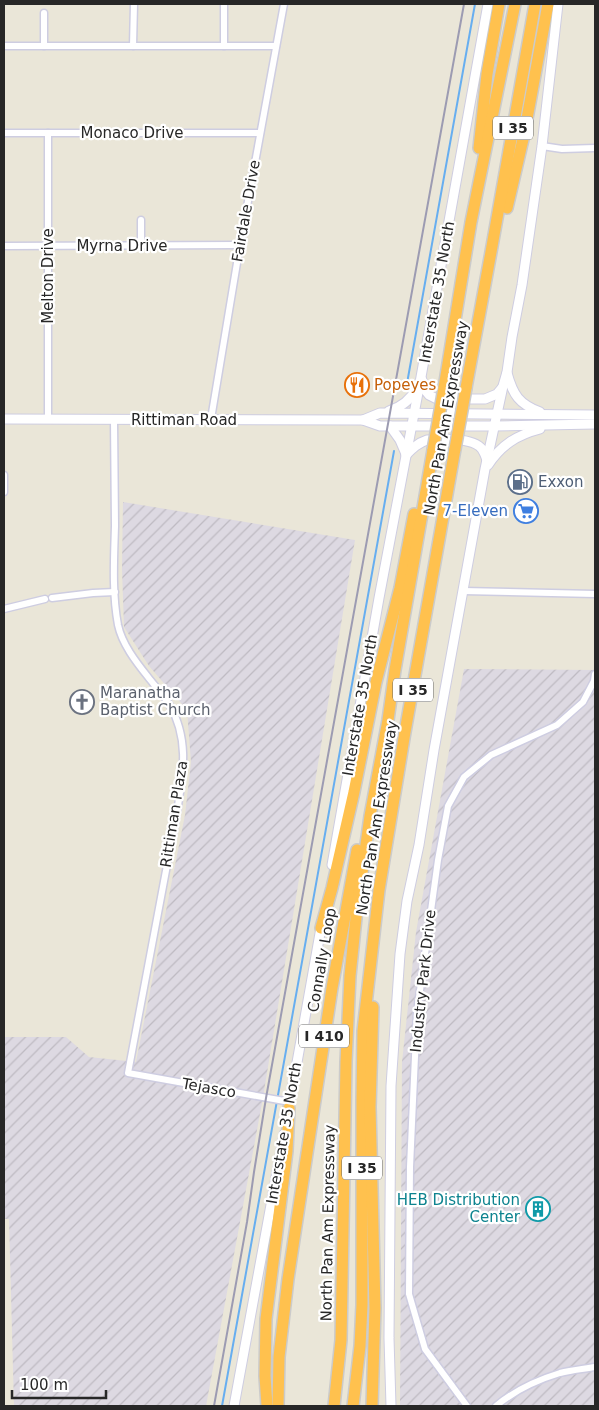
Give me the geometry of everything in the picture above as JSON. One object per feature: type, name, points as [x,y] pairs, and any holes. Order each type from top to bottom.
[{"type":"highway","points":[[471,222],[487,74],[499,4]]},
{"type":"highway","name":"North Pan Am Expressway","points":[[334,1406],[341,1340],[346,1071],[350,976],[361,872],[471,222],[515,4]]},
{"type":"highway","name":"North Pan Am Expressway","points":[[353,1406],[360,1346],[362,1305],[363,1031],[379,890],[405,732],[535,4]]},
{"type":"highway","points":[[492,252],[505,216],[524,135],[548,4]]},
{"type":"highway","points":[[320,928],[332,888],[354,792],[376,682],[404,569],[418,493],[433,450]]},
{"type":"highway","name":"Connally Loop","points":[[278,1406],[279,1357],[284,1309],[332,988],[369,780],[395,670]]},
{"type":"highway","points":[[372,1406],[375,1308],[370,1116],[374,930]]},
{"type":"highway","points":[[267,1406],[265,1376],[266,1319],[286,1160],[283,1103]]},
{"type":"main road","name":"Interstate 35 North","points":[[234,1406],[283,1103],[320,928],[488,4]]},
{"type":"main road","points":[[390,1406],[391,1086],[400,954],[407,902],[419,845],[463,591],[486,465],[507,372],[522,285],[542,146],[558,4]]},
{"type":"main road","points":[[507,372],[511,389],[516,396],[531,409],[548,415]]},
{"type":"main road","points":[[421,377],[425,390],[437,399],[485,400],[497,394],[503,386]]},
{"type":"main road","points":[[380,414],[401,406],[411,399],[421,377]]},
{"type":"main road","name":"Rittiman Road","points":[[4,419],[364,420],[380,414],[595,415]]},
{"type":"main road","name":"Rittiman Road","points":[[364,420],[380,426],[595,424]]},
{"type":"main road","points":[[486,465],[510,441],[518,436],[554,425]]},
{"type":"main road","points":[[390,426],[400,440],[406,455],[414,446],[421,442],[435,439],[467,440],[474,442],[482,449],[486,465]]},
{"type":"street","points":[[133,46],[134,4]]},
{"type":"street","points":[[224,4],[224,46]]},
{"type":"street","name":"Fairdale Drive","points":[[211,420],[240,246],[284,4]]},
{"type":"street","points":[[44,13],[44,46]]},
{"type":"street","points":[[4,46],[276,46]]},
{"type":"street","name":"Monaco Drive","points":[[4,133],[260,133]]},
{"type":"street","name":"Melton Drive","points":[[48,133],[48,419]]},
{"type":"street","points":[[542,146],[595,148]]},
{"type":"street","points":[[141,220],[141,246]]},
{"type":"street","name":"Myrna Drive","points":[[4,246],[240,246]]},
{"type":"street","name":"Rittiman Plaza","points":[[114,420],[115,606],[121,635],[138,665],[168,704],[176,719],[180,731],[184,758],[183,775],[128,1073]]},
{"type":"street","points":[[4,475],[4,492]]},
{"type":"street","points":[[463,591],[595,594]]},
{"type":"street","points":[[4,609],[49,599],[115,592]]},
{"type":"street","name":"Industry Park Drive","points":[[467,1406],[425,1349],[409,1294],[410,1167],[417,1012],[438,860],[448,806],[464,776],[491,755],[557,725],[583,702],[594,681],[595,674]]},
{"type":"street","name":"Tejasco","points":[[128,1073],[283,1103]]},
{"type":"street","points":[[496,1406],[525,1387],[551,1376],[579,1369],[595,1368]]},
{"type":"shaded area","points":[[123,502],[355,540],[262,1103],[206,1406],[14,1406],[9,1219],[4,1219],[4,1037],[66,1037],[89,1057],[136,1062],[185,815],[191,762],[187,710],[149,666],[124,627],[122,569]]},
{"type":"shaded area","points":[[464,669],[595,670],[595,1406],[400,1406],[402,1062],[416,932]]},
{"type":"waterway","points":[[406,389],[475,4]]},
{"type":"waterway","points":[[222,1406],[394,451]]},
{"type":"railway","points":[[214,1406],[247,1222],[266,1098],[464,4]]},
{"type":"place","name":"Popeyes","points":[[357,385]]},
{"type":"place","name":"Exxon","points":[[520,482]]},
{"type":"place","name":"7-Eleven","points":[[526,511]]},
{"type":"place","name":"Maranatha Baptist Church","points":[[82,702]]},
{"type":"place","name":"HEB Distribution Center","points":[[538,1209]]}]
